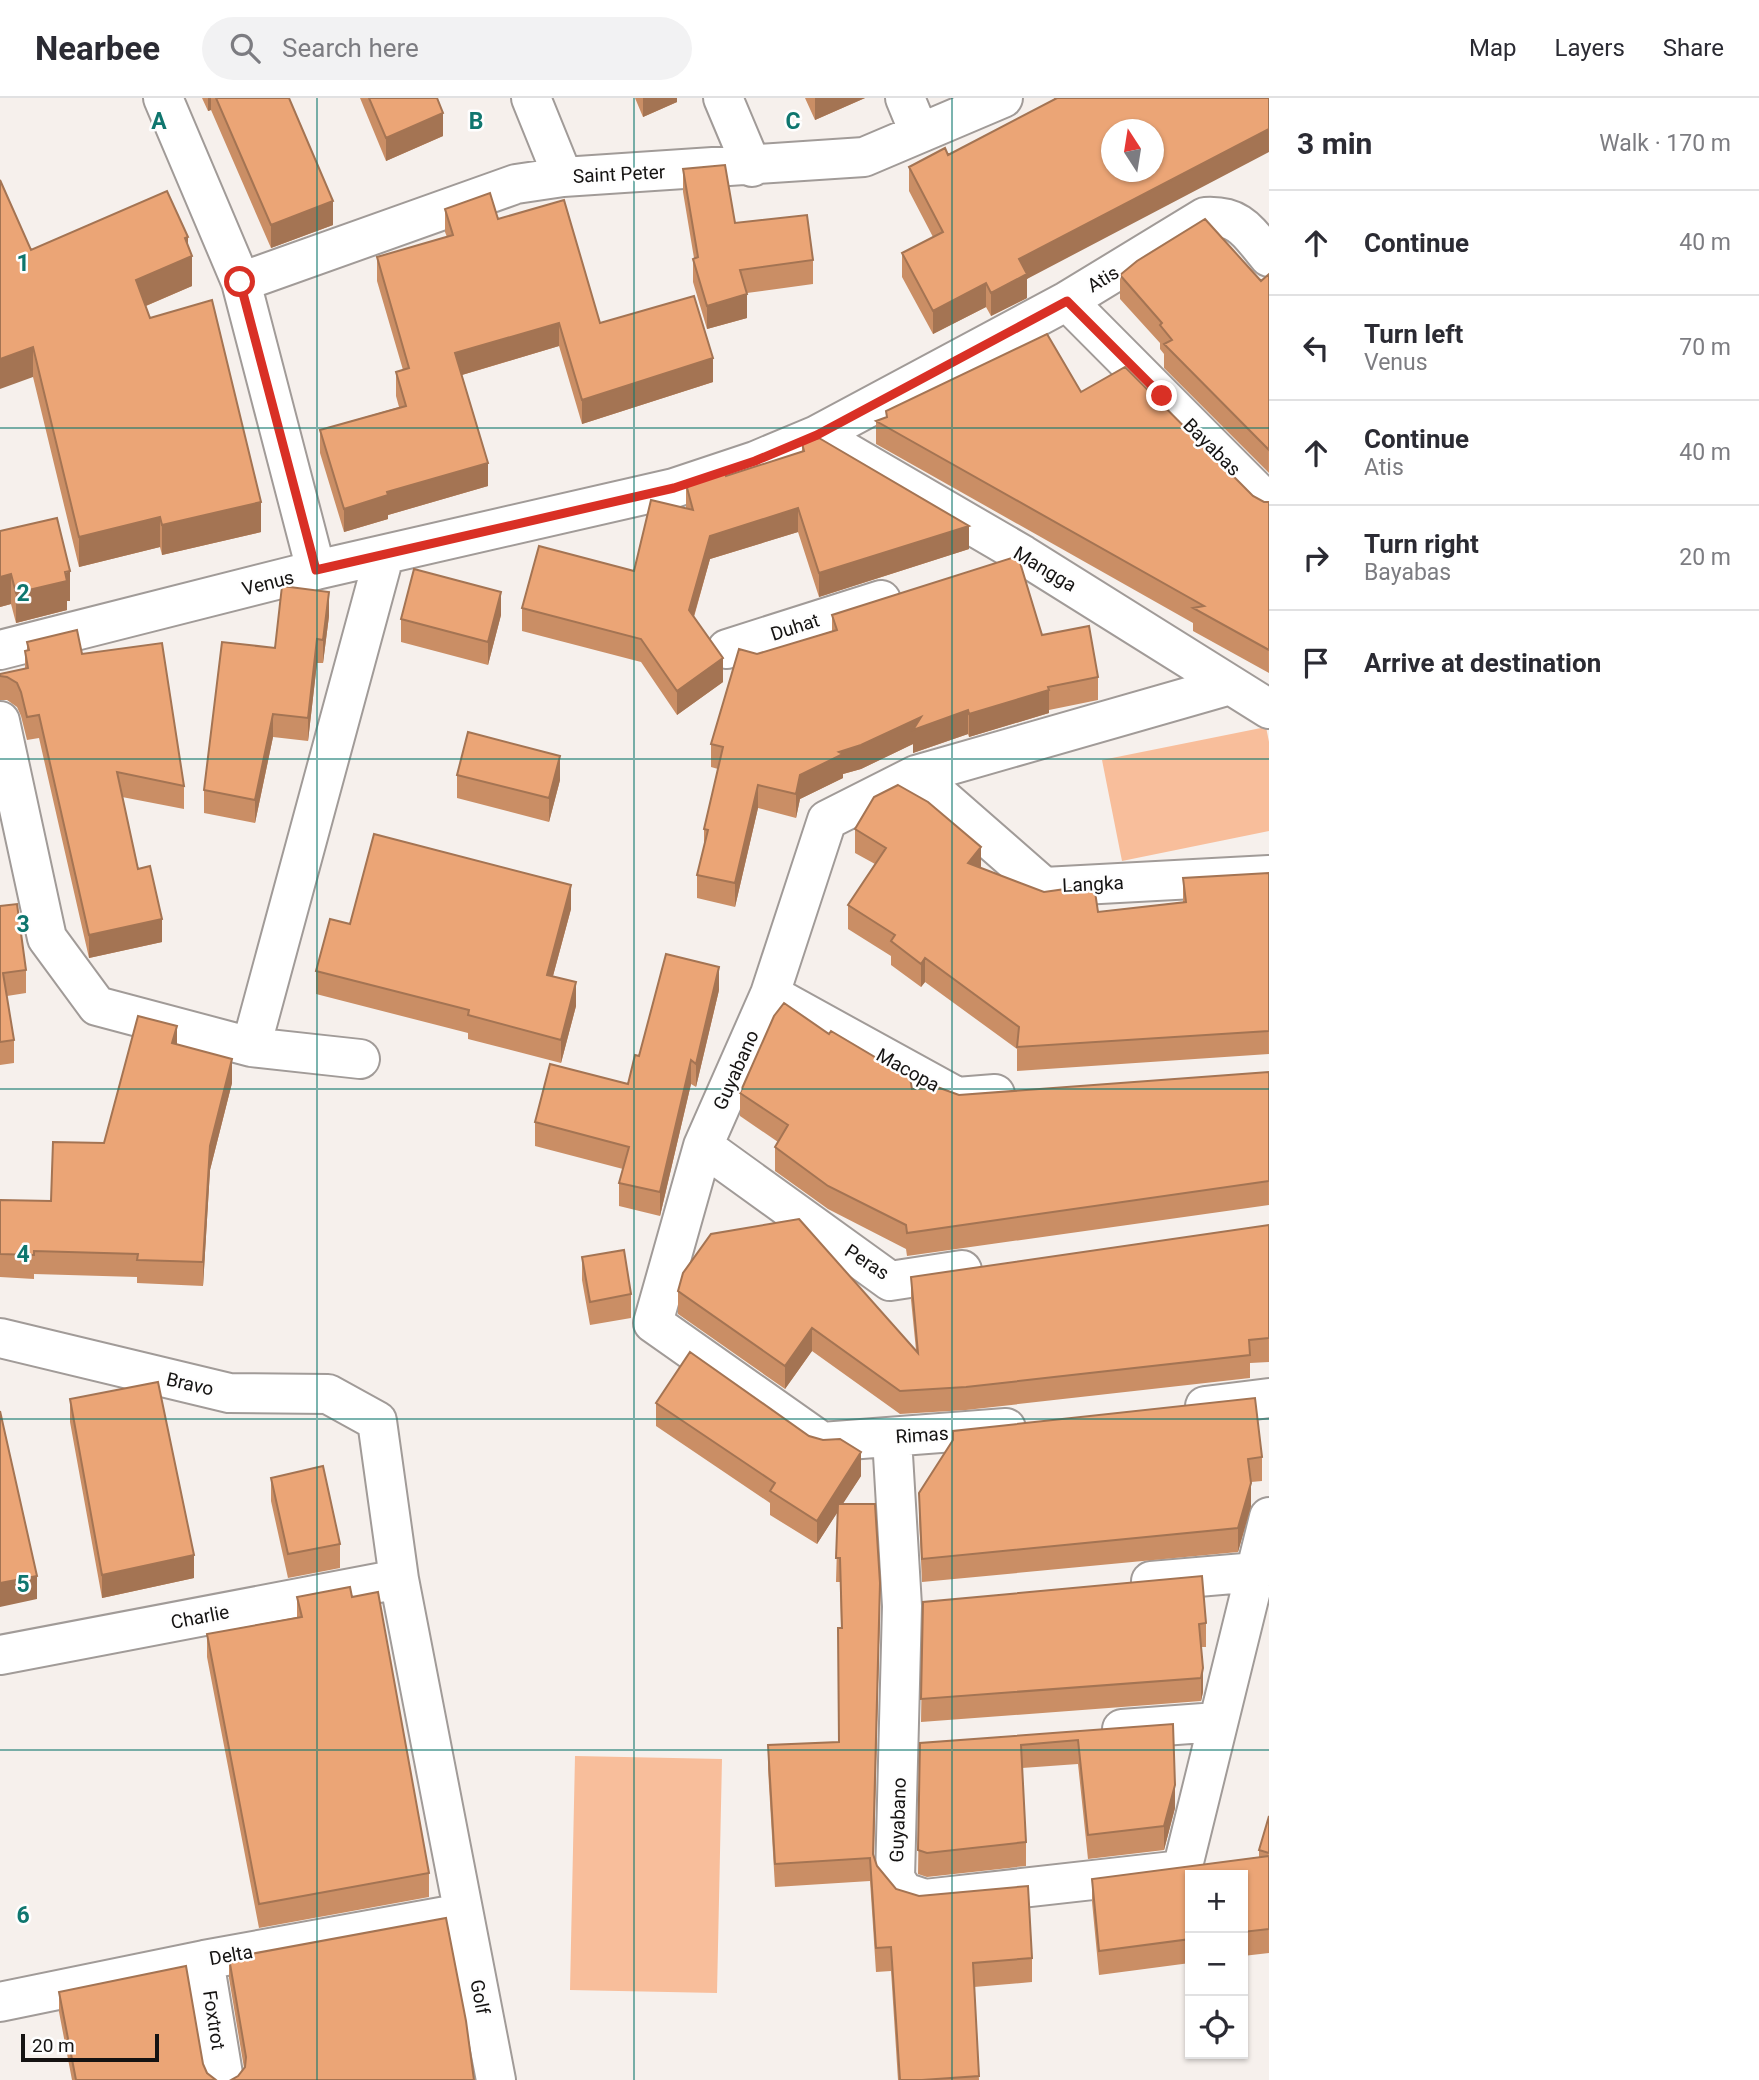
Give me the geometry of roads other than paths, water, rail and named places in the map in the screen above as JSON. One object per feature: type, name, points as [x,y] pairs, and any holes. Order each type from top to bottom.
[{"type":"street","points":[[163,98],[240,282],[316,570]]},
{"type":"street","points":[[531,98],[563,177]]},
{"type":"street","points":[[723,98],[752,167]]},
{"type":"street","name":"Saint Peter","points":[[240,282],[516,184],[563,177],[752,167],[864,157],[912,115],[1003,98]]},
{"type":"street","name":"Atis","points":[[817,435],[1067,301],[1205,217],[1226,216],[1242,225],[1269,257]]},
{"type":"street","name":"Bayabas","points":[[1067,301],[1269,504]]},
{"type":"street","name":"Venus","points":[[0,650],[316,570],[674,488],[755,461],[817,435]]},
{"type":"street","name":"Mangga","points":[[817,435],[1023,555],[1269,709]]},
{"type":"street","points":[[985,568],[1023,555]]},
{"type":"street","points":[[251,1046],[384,556]]},
{"type":"street","name":"Duhat","points":[[727,649],[920,588]]},
{"type":"street","points":[[916,775],[1230,685]]},
{"type":"street","points":[[0,721],[47,938],[97,1006],[251,1046],[360,1059]]},
{"type":"street","name":"Guyabano","points":[[653,1323],[703,1146],[770,994],[827,820],[916,775]]},
{"type":"street","name":"Langka","points":[[916,775],[1044,887],[1269,875]]},
{"type":"street","name":"Macopa","points":[[770,994],[957,1097],[1025,1092]]},
{"type":"street","name":"Peras","points":[[703,1146],[890,1281],[999,1265]]},
{"type":"street","name":"Rimas","points":[[653,1323],[822,1442],[1037,1424]]},
{"type":"street","name":"Bravo","points":[[0,1338],[229,1393],[328,1394],[377,1421]]},
{"type":"street","points":[[1173,1409],[1269,1398]]},
{"type":"street","name":"Golf","points":[[377,1421],[399,1579],[496,2080]]},
{"type":"street","name":"Guyabano","points":[[891,1438],[914,1745],[895,1878],[904,1892],[925,1899],[1182,1870],[1269,1517]]},
{"type":"street","points":[[1117,1584],[1256,1572]]},
{"type":"street","name":"Charlie","points":[[0,1655],[399,1579]]},
{"type":"street","points":[[902,1606],[942,1602]]},
{"type":"street","points":[[1093,1731],[1217,1721]]},
{"type":"street","name":"Delta","points":[[0,2002],[204,1960],[463,1913]]},
{"type":"street","name":"Foxtrot","points":[[204,1960],[224,2080]]}]
